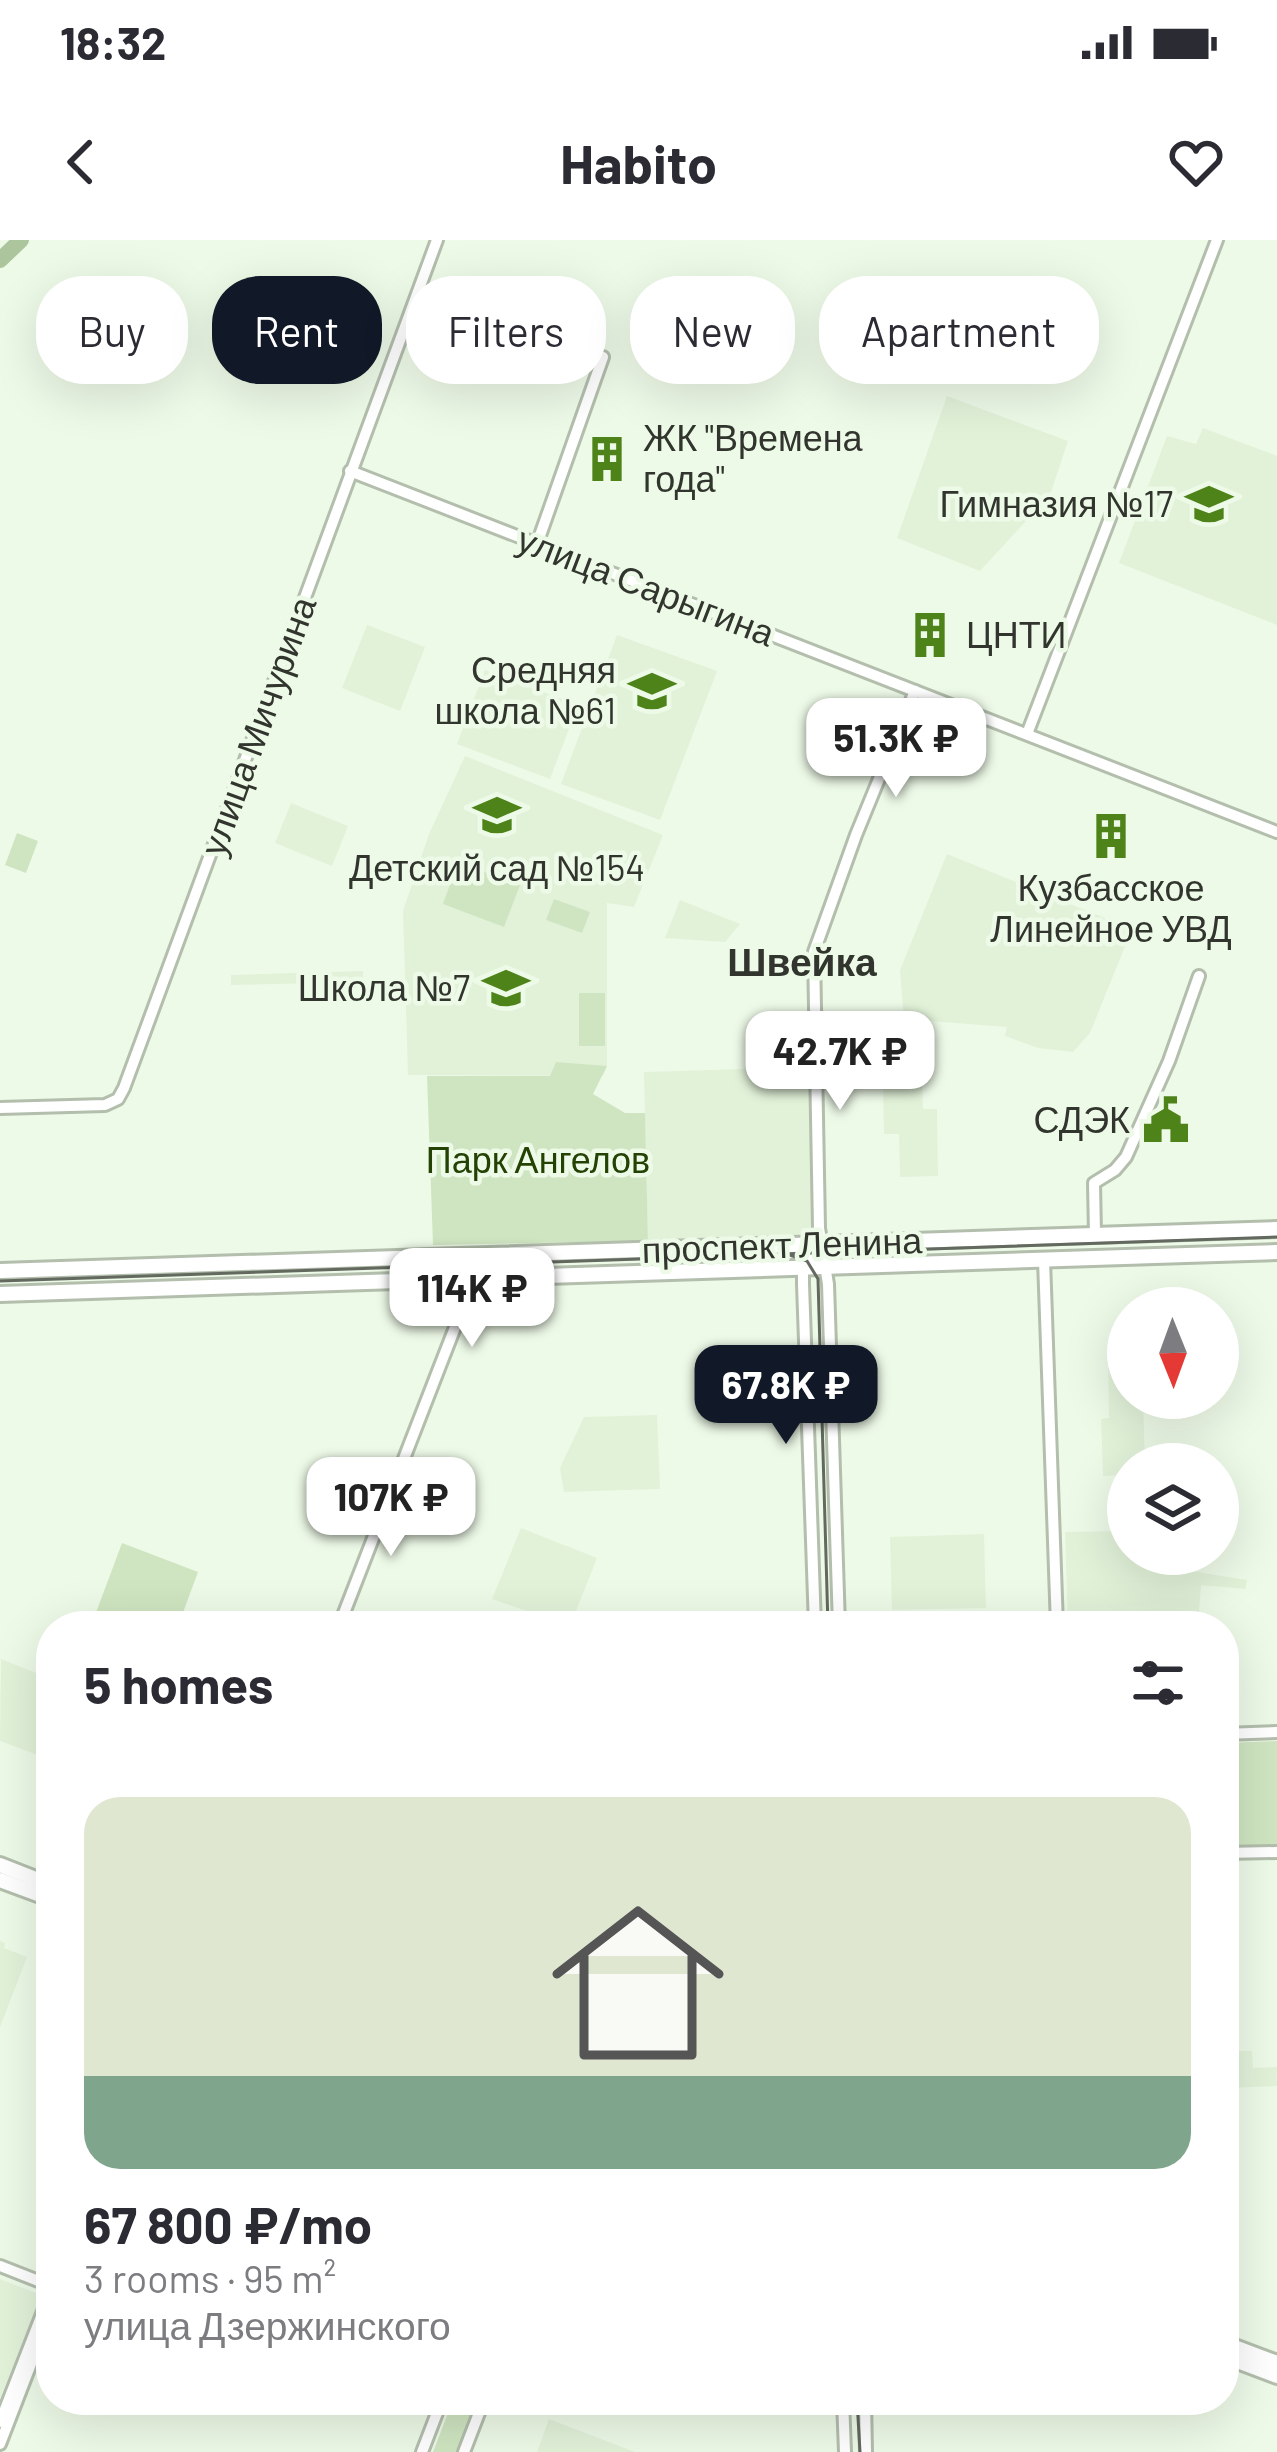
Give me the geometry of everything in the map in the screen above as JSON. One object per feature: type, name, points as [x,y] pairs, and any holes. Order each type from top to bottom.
[{"type":"main road","name":"проспект Ленина","points":[[0,1271],[1277,1229]]},
{"type":"main road","name":"проспект Ленина","points":[[0,1294],[1277,1252]]},
{"type":"main road","points":[[0,1865],[36,1879]]},
{"type":"main road","points":[[0,1880],[36,1894]]},
{"type":"main road","points":[[1239,2349],[1277,2363]]},
{"type":"main road","points":[[1239,2362],[1277,2377]]},
{"type":"street","name":"улица Мичурина","points":[[0,1108],[105,1105],[118,1099],[124,1088],[437,240]]},
{"type":"street","points":[[1027,734],[1217,240]]},
{"type":"street","points":[[537,544],[593,384]]},
{"type":"street","name":"улица Сарыгина","points":[[350,470],[1277,832]]},
{"type":"street","points":[[838,1611],[827,1267],[820,1243],[814,952],[915,691]]},
{"type":"street","points":[[1094,1235],[1094,1183],[1126,1157],[1169,1061],[1199,976]]},
{"type":"street","points":[[814,1611],[803,1268],[820,1243]]},
{"type":"street","points":[[348,1611],[466,1300],[470,1255]]},
{"type":"street","points":[[1044,1260],[1057,1611]]},
{"type":"street","points":[[1239,1733],[1277,1732]]},
{"type":"street","points":[[1239,1853],[1277,1852]]},
{"type":"street","points":[[0,2266],[36,2282]]},
{"type":"street","points":[[0,2422],[36,2327]]},
{"type":"street","points":[[0,2444],[36,2351]]},
{"type":"street","points":[[422,2452],[436,2415]]},
{"type":"street","points":[[464,2452],[478,2415]]},
{"type":"street","points":[[844,2415],[845,2452]]},
{"type":"street","points":[[865,2415],[866,2452]]},
{"type":"shaded area","points":[[947,396],[1068,441],[1050,495],[980,571],[897,538]]},
{"type":"shaded area","name":"Гимназия №17","points":[[1203,428],[1277,456],[1277,625],[1119,563],[1167,436],[1196,444]]},
{"type":"shaded area","points":[[367,625],[425,647],[400,711],[342,688]]},
{"type":"shaded area","points":[[617,635],[717,671],[660,820],[561,784]]},
{"type":"shaded area","points":[[485,670],[578,705],[550,779],[457,744]]},
{"type":"shaded area","name":"Школа №7","points":[[465,756],[663,835],[634,907],[607,903],[607,1066],[603,1076],[408,1075],[403,911],[429,834]]},
{"type":"shaded area","points":[[291,803],[348,826],[332,866],[275,843]]},
{"type":"shaded area","points":[[947,854],[1132,929],[1090,1033],[1073,1052],[1038,1048],[1005,1036],[1007,1027],[904,1019],[900,970]]},
{"type":"shaded area","points":[[680,900],[740,924],[725,942],[665,938]]},
{"type":"shaded area","points":[[363,971],[363,982],[231,985],[231,975]]},
{"type":"shaded area","points":[[809,1067],[815,1236],[648,1241],[644,1072]]},
{"type":"shaded area","points":[[922,1083],[923,1109],[937,1109],[938,1176],[900,1177],[899,1134],[884,1134],[883,1084]]},
{"type":"shaded area","points":[[657,1415],[660,1489],[564,1492],[560,1468],[584,1417]]},
{"type":"shaded area","points":[[1101,1419],[1144,1419],[1144,1443],[1107,1443],[1107,1476],[1103,1476]]},
{"type":"shaded area","points":[[521,1528],[597,1558],[576,1611],[527,1611],[492,1599]]},
{"type":"shaded area","points":[[1107,1531],[1107,1575],[1216,1575],[1247,1580],[1245,1589],[1201,1585],[1199,1611],[1068,1611],[1065,1532]]},
{"type":"shaded area","points":[[984,1534],[986,1608],[892,1610],[890,1537]]},
{"type":"shaded area","points":[[1,1659],[36,1673],[36,1754],[0,1741]]},
{"type":"shaded area","points":[[0,1941],[4,1948],[27,1957],[0,2027]]},
{"type":"shaded area","points":[[1239,2051],[1252,2051],[1253,2068],[1277,2067],[1277,2086],[1239,2087]]},
{"type":"shaded area","points":[[0,2279],[36,2293],[36,2308],[0,2399]]},
{"type":"shaded area","points":[[549,2419],[567,2426],[635,2452],[537,2452]]},
{"type":"green space","points":[[17,833],[38,841],[26,873],[5,865]]},
{"type":"green space","points":[[458,862],[520,885],[504,927],[443,904]]},
{"type":"green space","points":[[554,899],[590,912],[582,933],[546,920]]},
{"type":"green space","points":[[579,993],[605,993],[605,1046],[579,1046]]},
{"type":"green space","name":"Парк Ангелов","points":[[556,1062],[607,1066],[593,1094],[625,1113],[645,1113],[648,1241],[433,1245],[427,1076],[550,1076]]},
{"type":"green space","points":[[122,1543],[198,1572],[184,1611],[97,1611]]},
{"type":"green space","points":[[1277,1741],[1277,1845],[1239,1846],[1239,1742]]},
{"type":"green space","points":[[447,2415],[473,2415],[459,2452],[433,2452]]},
{"type":"waterway","points":[[0,260],[21,240]]},
{"type":"tram line","points":[[0,1281],[1277,1237]]},
{"type":"tram line","points":[[787,1254],[807,1261],[818,1279],[828,1611]]},
{"type":"tram line","points":[[858,2415],[860,2452]]},
{"type":"place","name":"ЖК \"Времена года\"","points":[[607,459]]},
{"type":"place","name":"Гимназия №17","points":[[1209,504]]},
{"type":"place","name":"ЦНТИ","points":[[930,635]]},
{"type":"place","name":"Средняя школа №61","points":[[652,691]]},
{"type":"place","name":"Детский сад №154","points":[[497,815]]},
{"type":"place","name":"Кузбасское Линейное УВД","points":[[1111,836]]},
{"type":"place","name":"Школа №7","points":[[506,988]]},
{"type":"place","name":"СДЭК","points":[[1166,1120]]},
{"type":"district","name":"Швейка","points":[[802,962]]}]
